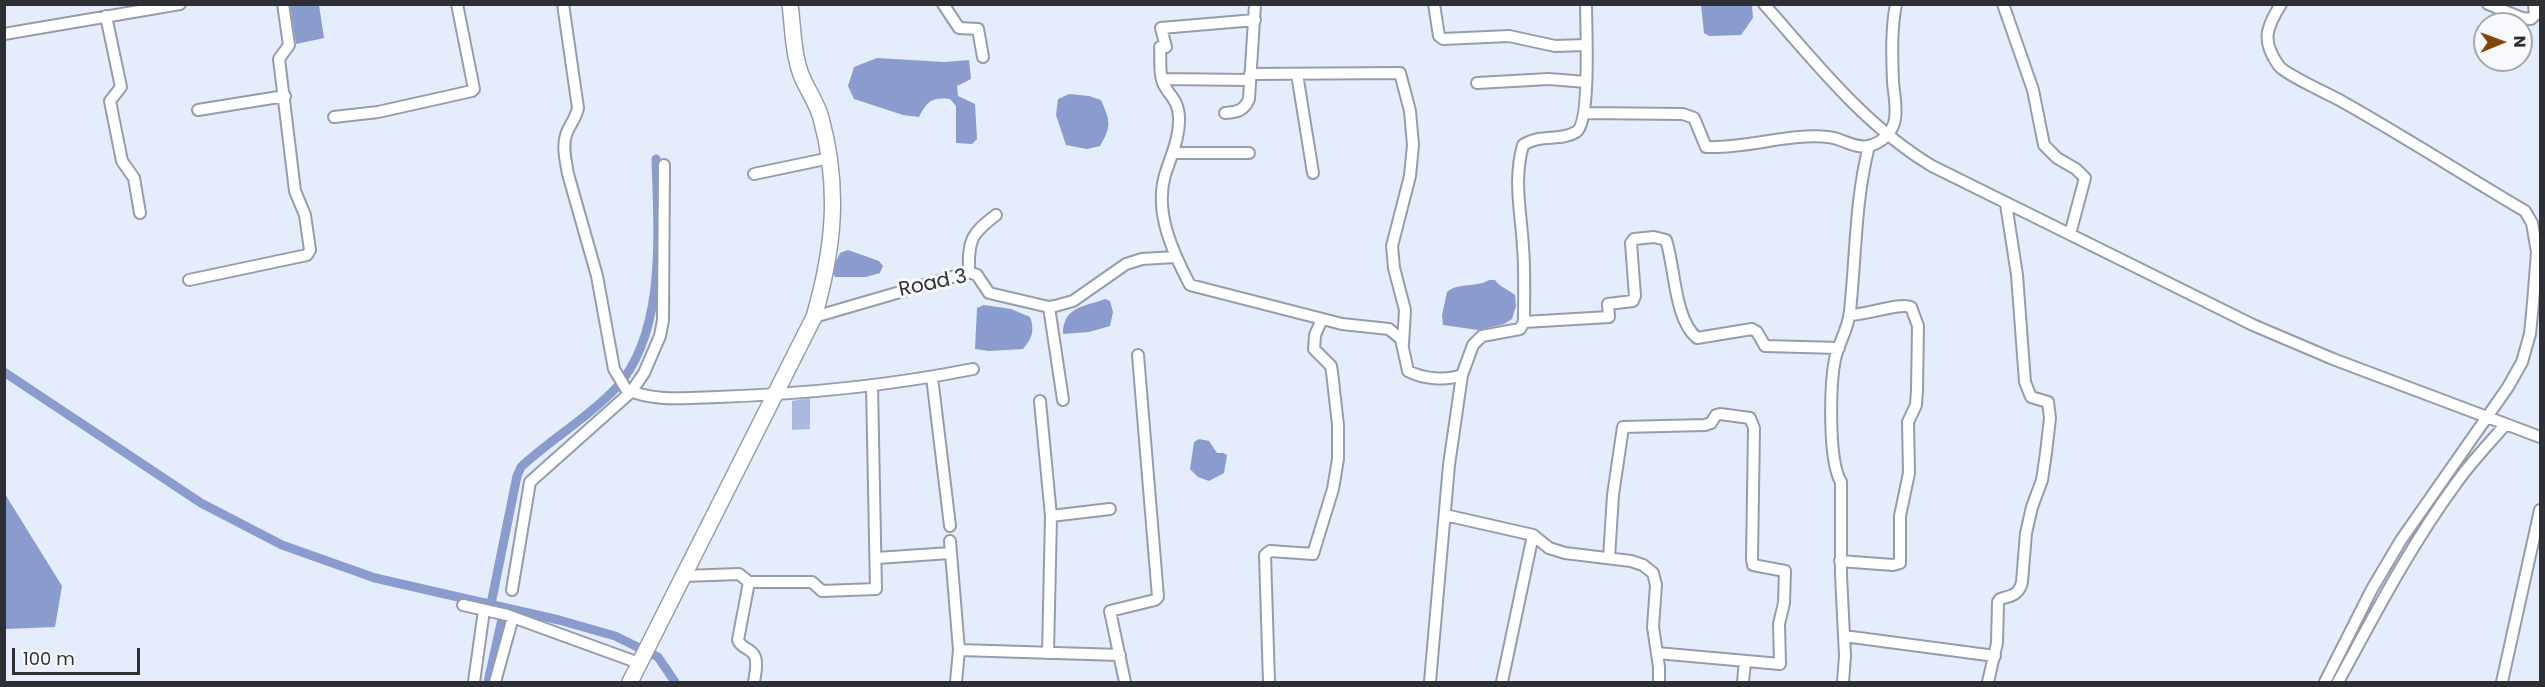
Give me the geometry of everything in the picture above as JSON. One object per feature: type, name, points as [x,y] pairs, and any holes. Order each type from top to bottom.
[{"type":"street","points":[[4,34],[180,4]]},
{"type":"street","points":[[189,280],[307,255],[310,250],[306,215],[295,192],[279,59],[289,45],[283,4]]},
{"type":"street","points":[[334,117],[378,112],[472,91],[474,89],[457,4]]},
{"type":"street","points":[[563,4],[578,108],[576,120],[566,134],[568,174],[597,276],[616,375],[628,391],[669,398],[775,395],[872,386],[973,369]]},
{"type":"street","points":[[943,4],[959,28],[978,29],[983,57]]},
{"type":"street","points":[[1225,113],[1245,107],[1249,99],[1255,4]]},
{"type":"street","points":[[1434,4],[1439,36],[1443,39],[1509,36],[1555,46],[1586,45]]},
{"type":"street","points":[[1430,682],[1445,515],[1462,375],[1473,345],[1482,336],[1520,329],[1524,322],[1523,246],[1518,197],[1519,160],[1523,145],[1534,138],[1570,135],[1580,130],[1585,113],[1586,4]]},
{"type":"street","points":[[1764,4],[1838,86],[1887,135],[1902,148],[1932,166],[2253,325],[2356,367],[2488,416],[2505,425],[2541,437]]},
{"type":"street","points":[[1585,113],[1683,114],[1694,118],[1706,147],[1728,146],[1783,137],[1811,136],[1830,137],[1859,147],[1879,143],[1887,135],[1895,120],[1893,34],[1896,4]]},
{"type":"street","points":[[2003,4],[2033,90],[2044,145],[2057,158],[2076,169],[2085,178],[2070,234]]},
{"type":"street","points":[[2281,4],[2268,25],[2266,36],[2273,56],[2281,69],[2343,102],[2525,211],[2532,223],[2538,252],[2530,334],[2522,362],[2488,416],[2401,540],[2372,589],[2325,682]]},
{"type":"street","points":[[2488,4],[2522,18],[2531,19],[2535,15],[2534,4]]},
{"type":"street","points":[[630,682],[814,317],[826,269],[832,232],[833,193],[830,158],[821,116],[800,69],[791,5]]},
{"type":"street","points":[[106,16],[121,87],[110,100],[122,161],[134,178],[140,213]]},
{"type":"street","points":[[1254,20],[1161,28],[1166,47],[1160,47],[1162,79],[1176,100],[1179,117],[1162,199],[1167,232],[1175,257],[1190,285],[1342,324],[1389,329],[1401,339],[1408,371],[1438,378],[1455,378],[1462,375]]},
{"type":"street","points":[[1162,79],[1400,73],[1412,127],[1412,162],[1407,189],[1393,234],[1392,256],[1405,310],[1403,348]]},
{"type":"street","points":[[1297,74],[1313,173]]},
{"type":"street","points":[[1477,83],[1549,79],[1586,82]]},
{"type":"street","points":[[198,110],[285,96]]},
{"type":"street","points":[[1843,682],[1845,656],[1840,561],[1841,482],[1835,472],[1834,460],[1833,373],[1839,348],[1846,333],[1849,315],[1859,201],[1869,146]]},
{"type":"street","points":[[1173,153],[1250,153]]},
{"type":"street","points":[[754,174],[830,158]]},
{"type":"street","points":[[512,590],[530,482],[628,391],[644,373],[662,329],[664,165]]},
{"type":"street","points":[[1988,682],[1995,656],[1998,602],[2000,598],[2015,595],[2020,590],[2026,533],[2042,480],[2050,418],[2048,402],[2031,397],[2025,382],[2017,275],[2006,204]]},
{"type":"street","points":[[969,272],[971,242],[977,230],[996,215]]},
{"type":"street","points":[[1524,322],[1609,317],[1608,304],[1633,301],[1635,296],[1631,243],[1634,239],[1662,238],[1666,240],[1669,248],[1682,310],[1697,338],[1752,329],[1757,332],[1765,346],[1839,348]]},
{"type":"street","points":[[1063,400],[1049,307],[1073,301],[1126,264],[1142,259],[1175,257]]},
{"type":"street","name":"Road 3","points":[[814,317],[969,272],[977,275],[989,293],[1049,307]]},
{"type":"street","points":[[1840,561],[1893,565],[1900,563],[1900,516],[1909,473],[1908,422],[1916,405],[1917,390],[1918,326],[1911,307],[1896,306],[1867,315],[1849,315]]},
{"type":"street","points":[[1269,682],[1265,555],[1270,551],[1313,554],[1336,476],[1339,442],[1331,366],[1314,349],[1315,335],[1322,319]]},
{"type":"street","points":[[1125,682],[1110,611],[1158,597],[1138,355]]},
{"type":"street","points":[[932,377],[950,526]]},
{"type":"street","points":[[684,576],[739,574],[749,582],[812,582],[822,591],[874,590],[877,588],[872,386]]},
{"type":"street","points":[[1040,401],[1050,516],[1047,653]]},
{"type":"street","points":[[1609,558],[1613,495],[1623,427],[1705,425],[1711,423],[1716,415],[1720,414],[1750,418],[1754,428],[1753,565],[1785,571],[1786,578],[1779,624],[1780,664],[1658,653]]},
{"type":"street","points":[[2338,682],[2381,602],[2453,486],[2505,425]]},
{"type":"street","points":[[1050,516],[1110,509]]},
{"type":"street","points":[[2502,682],[2541,510]]},
{"type":"street","points":[[1445,515],[1533,535],[1549,548],[1565,553],[1637,563],[1653,573],[1656,585],[1653,627],[1658,653],[1659,682]]},
{"type":"street","points":[[1502,682],[1533,535]]},
{"type":"street","points":[[950,541],[959,650],[956,682]]},
{"type":"street","points":[[877,558],[950,553]]},
{"type":"street","points":[[749,582],[738,640],[740,645],[752,652],[756,658],[754,682]]},
{"type":"street","points":[[463,605],[510,616],[640,660]]},
{"type":"street","points":[[474,682],[488,610]]},
{"type":"street","points":[[495,682],[510,616]]},
{"type":"street","points":[[1844,636],[1995,656]]},
{"type":"street","points":[[959,650],[1120,655]]},
{"type":"street","points":[[1743,682],[1745,661]]},
{"type":"shaded area","points":[[290,5],[319,5],[324,38],[296,44]]},
{"type":"shaded area","points":[[1701,5],[1752,5],[1753,18],[1741,35],[1709,36],[1704,33]]},
{"type":"shaded area","points":[[877,58],[944,62],[969,60],[971,79],[957,86],[958,96],[975,104],[977,139],[972,144],[956,143],[956,106],[950,99],[931,101],[919,117],[903,115],[854,99],[848,86],[854,67]]},
{"type":"shaded area","points":[[1069,94],[1101,100],[1108,128],[1100,146],[1087,149],[1066,145],[1056,115],[1058,99]]},
{"type":"shaded area","points":[[848,250],[879,261],[883,266],[880,273],[866,277],[835,277],[832,270],[840,253]]},
{"type":"shaded area","points":[[1495,280],[1515,295],[1516,306],[1512,319],[1504,324],[1478,330],[1443,325],[1442,315],[1447,292],[1457,287]]},
{"type":"shaded area","points":[[1105,299],[1110,301],[1113,312],[1110,326],[1089,332],[1063,334],[1066,318],[1070,313],[1082,306]]},
{"type":"shaded area","points":[[984,305],[1011,309],[1030,317],[1032,334],[1023,349],[989,351],[975,349],[977,308]]},
{"type":"shaded area","points":[[810,398],[810,429],[792,430],[792,401]]},
{"type":"shaded area","points":[[1199,439],[1209,441],[1217,453],[1227,455],[1224,473],[1209,481],[1198,477],[1190,469],[1194,442]]},
{"type":"shaded area","points":[[5,494],[62,586],[55,627],[5,629]]},
{"type":"waterway","points":[[491,604],[517,476],[521,467],[594,409],[616,388],[632,365],[644,339],[652,310],[656,279],[658,248],[656,159]]},
{"type":"waterway","points":[[4,372],[201,503],[282,545],[375,578],[559,620],[615,636],[658,657],[675,682]]},
{"type":"waterway","points":[[488,682],[504,610]]}]
